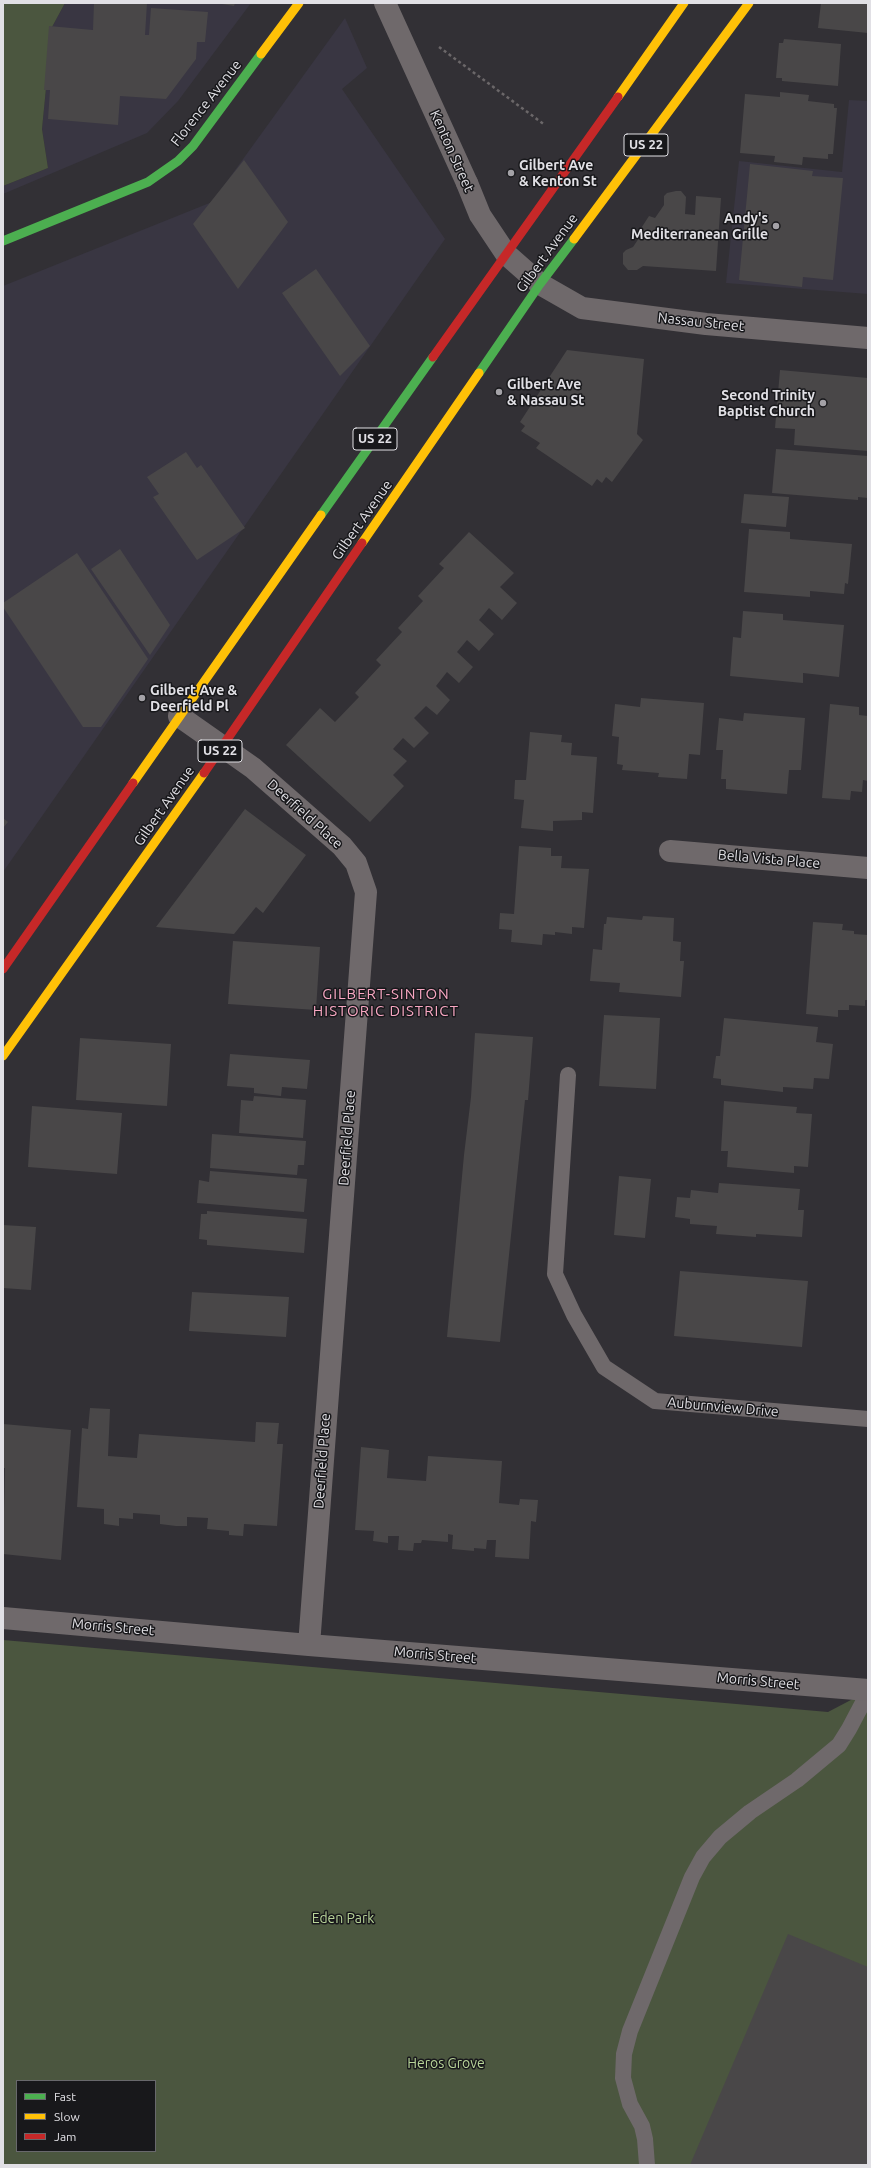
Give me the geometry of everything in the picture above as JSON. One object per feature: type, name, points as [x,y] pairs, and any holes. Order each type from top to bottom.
[{"type":"main road","name":"Florence Avenue","points":[[3,241],[148,182],[178,162],[193,146],[299,3]]},
{"type":"main road","name":"US 22","points":[[3,969],[179,716],[684,3]]},
{"type":"main road","name":"Gilbert Avenue","points":[[3,1056],[223,746],[540,284],[624,174],[749,3]]},
{"type":"street","name":"Kenton Street","points":[[385,3],[467,182],[480,215],[506,254],[540,284]]},
{"type":"street","name":"Nassau Street","points":[[540,284],[582,308],[706,324],[868,338]]},
{"type":"street","name":"Deerfield Place","points":[[179,716],[252,768],[342,846],[356,863],[366,892],[309,1645]]},
{"type":"street","name":"Bella Vista Place","points":[[670,851],[868,868]]},
{"type":"street","name":"Morris Street","points":[[3,1618],[309,1645],[868,1690]]},
{"type":"lane","name":"Auburnview Drive","points":[[568,1075],[555,1274],[574,1315],[604,1366],[655,1401],[868,1419]]},
{"type":"lane","points":[[647,2165],[645,2139],[642,2126],[630,2104],[625,2084],[624,2054],[630,2031],[692,1877],[703,1857],[720,1837],[750,1812],[797,1780],[838,1745],[850,1729],[868,1693]]},
{"type":"path","points":[[437,45],[545,125]]},
{"type":"shaded area","points":[[65,3],[251,3],[178,101],[147,133],[3,194],[3,186],[48,168],[42,129],[52,27]]},
{"type":"shaded area","points":[[345,18],[367,68],[342,89],[445,239],[3,872],[3,286],[212,202]]},
{"type":"shaded area","points":[[849,100],[868,101],[868,294],[726,283],[739,161],[842,172]]},
{"type":"green space","points":[[3,3],[65,3],[52,27],[42,129],[48,168],[3,186]]},
{"type":"green space","name":"Eden Park","points":[[3,1640],[828,1712],[868,1691],[868,2165],[3,2165]]},
{"type":"building","points":[[94,3],[147,3],[145,35],[149,35],[151,8],[208,12],[205,42],[197,42],[196,59],[166,99],[120,96],[118,125],[48,119],[50,90],[44,90],[49,26],[93,30]]},
{"type":"building","points":[[216,3],[235,3],[234,6]]},
{"type":"building","points":[[821,3],[868,3],[868,33],[818,28]]},
{"type":"building","points":[[784,39],[841,44],[838,86],[782,81],[782,78],[776,78],[779,43],[783,43]]},
{"type":"building","points":[[780,92],[809,95],[808,101],[834,104],[834,108],[837,108],[833,154],[828,154],[828,159],[803,157],[802,165],[774,162],[775,156],[740,153],[745,94],[780,97]]},
{"type":"building","points":[[244,160],[288,222],[238,289],[193,224]]},
{"type":"building","name":"Andy's Mediterranean Grille","points":[[750,164],[813,171],[812,176],[843,178],[833,280],[803,277],[802,287],[739,280]]},
{"type":"building","points":[[681,191],[686,197],[685,214],[695,215],[696,196],[721,198],[716,271],[643,266],[637,270],[628,270],[623,264],[623,253],[633,247],[639,238],[636,236],[649,216],[655,218],[664,205],[664,196],[667,193]]},
{"type":"building","points":[[316,269],[370,346],[340,376],[282,293]]},
{"type":"building","points":[[567,350],[644,359],[637,434],[643,440],[612,482],[606,477],[602,483],[597,479],[592,486],[536,448],[540,443],[521,431],[525,426],[520,422]]},
{"type":"building","name":"Second Trinity Baptist Church","points":[[780,370],[868,378],[868,451],[794,445],[795,429],[775,428]]},
{"type":"building","points":[[776,449],[868,456],[868,498],[858,497],[858,500],[772,493]]},
{"type":"building","points":[[186,452],[197,468],[201,465],[245,528],[197,560],[153,497],[159,494],[147,477]]},
{"type":"building","points":[[744,494],[789,497],[786,527],[741,523]]},
{"type":"building","points":[[749,529],[790,532],[790,539],[852,544],[848,584],[845,583],[844,594],[810,591],[810,597],[744,592]]},
{"type":"building","points":[[469,532],[514,573],[500,587],[517,603],[502,620],[489,608],[479,620],[494,634],[479,651],[467,640],[457,652],[473,667],[459,683],[447,672],[436,686],[450,700],[437,715],[426,706],[414,718],[429,733],[414,748],[403,738],[393,749],[407,761],[393,775],[404,786],[370,822],[286,745],[320,708],[335,722],[359,697],[355,693],[381,665],[376,660],[402,632],[398,628],[423,601],[418,596],[444,568],[439,564]]},
{"type":"building","points":[[120,549],[170,625],[150,655],[91,569]]},
{"type":"building","points":[[77,553],[148,659],[101,727],[83,727],[3,607],[3,603]]},
{"type":"building","points":[[743,611],[783,614],[783,620],[844,625],[839,677],[803,673],[803,683],[730,676],[733,637],[741,638]]},
{"type":"building","points":[[641,698],[704,703],[700,755],[689,754],[687,779],[658,777],[659,773],[622,770],[623,765],[617,764],[619,737],[612,736],[615,704],[640,707]]},
{"type":"building","points":[[830,704],[859,707],[859,715],[868,716],[868,781],[863,780],[862,792],[851,791],[850,800],[822,798]]},
{"type":"building","points":[[744,713],[805,718],[801,770],[789,770],[787,794],[726,789],[726,779],[721,779],[723,750],[716,750],[719,718],[743,721]]},
{"type":"building","points":[[530,732],[562,735],[561,742],[572,743],[571,755],[597,757],[593,813],[582,812],[582,820],[553,821],[553,831],[521,828],[524,800],[514,799],[515,780],[526,780]]},
{"type":"building","points":[[245,809],[306,855],[263,913],[256,907],[234,934],[156,927]]},
{"type":"building","points":[[3,818],[8,822],[3,828]]},
{"type":"building","points":[[519,846],[551,848],[551,856],[562,856],[561,868],[589,869],[584,928],[572,927],[572,934],[555,932],[555,935],[543,934],[542,945],[511,942],[512,930],[499,929],[500,913],[514,914]]},
{"type":"building","points":[[643,916],[674,918],[673,941],[681,942],[680,961],[684,961],[681,997],[619,992],[620,983],[590,981],[593,949],[602,950],[604,924],[606,924],[607,917],[642,920]]},
{"type":"building","points":[[813,922],[843,924],[842,930],[854,931],[854,934],[868,935],[868,1000],[865,1000],[865,1006],[849,1005],[849,1010],[838,1010],[838,1017],[806,1014]]},
{"type":"building","points":[[233,941],[320,947],[316,1010],[228,1004]]},
{"type":"building","points":[[604,1015],[660,1018],[656,1089],[599,1086]]},
{"type":"building","points":[[724,1018],[818,1027],[816,1042],[833,1044],[829,1079],[814,1078],[813,1089],[783,1087],[783,1092],[721,1085],[721,1079],[713,1078],[716,1056],[720,1056]]},
{"type":"building","points":[[475,1033],[533,1037],[528,1100],[525,1100],[500,1342],[447,1337],[471,1097]]},
{"type":"building","points":[[80,1038],[171,1044],[167,1106],[76,1100]]},
{"type":"building","points":[[230,1054],[310,1060],[307,1089],[282,1087],[281,1096],[254,1093],[254,1088],[227,1086]]},
{"type":"building","points":[[254,1096],[306,1100],[303,1138],[239,1133],[241,1100],[253,1101]]},
{"type":"building","points":[[724,1101],[797,1107],[796,1113],[812,1114],[808,1167],[794,1166],[794,1173],[727,1167],[728,1151],[721,1151]]},
{"type":"building","points":[[32,1106],[122,1113],[117,1174],[28,1167]]},
{"type":"building","points":[[212,1134],[306,1141],[304,1165],[298,1165],[297,1175],[210,1168]]},
{"type":"building","points":[[210,1171],[307,1179],[304,1212],[197,1203],[199,1180],[209,1182]]},
{"type":"building","points":[[619,1176],[651,1179],[645,1238],[614,1235]]},
{"type":"building","points":[[719,1183],[800,1189],[798,1210],[804,1210],[802,1237],[756,1234],[756,1237],[716,1234],[717,1226],[690,1224],[690,1219],[675,1217],[677,1197],[690,1198],[691,1190],[718,1193]]},
{"type":"building","points":[[207,1211],[307,1219],[304,1253],[207,1245],[207,1240],[199,1239],[201,1214],[207,1214]]},
{"type":"building","points":[[3,1225],[36,1227],[31,1290],[3,1288]]},
{"type":"building","points":[[680,1271],[808,1281],[802,1347],[674,1336]]},
{"type":"building","points":[[192,1292],[289,1297],[286,1337],[189,1331]]},
{"type":"building","points":[[90,1408],[110,1409],[108,1456],[137,1458],[139,1434],[255,1442],[256,1422],[279,1423],[277,1444],[283,1444],[277,1526],[244,1524],[243,1536],[229,1535],[229,1531],[207,1529],[208,1518],[187,1517],[187,1526],[176,1526],[160,1524],[160,1515],[133,1513],[133,1519],[119,1518],[119,1526],[104,1524],[104,1509],[77,1507],[82,1428],[88,1429]]},
{"type":"building","points":[[3,1424],[71,1430],[61,1560],[3,1554],[5,1468],[3,1468]]},
{"type":"building","points":[[361,1447],[389,1450],[387,1478],[426,1481],[428,1456],[502,1461],[499,1503],[519,1505],[520,1499],[538,1500],[536,1522],[531,1521],[529,1559],[495,1557],[496,1540],[487,1540],[486,1549],[474,1548],[474,1551],[452,1549],[453,1535],[448,1534],[448,1542],[422,1540],[421,1543],[414,1543],[413,1551],[398,1550],[399,1536],[388,1536],[388,1543],[373,1541],[374,1531],[355,1530]]},
{"type":"building","points":[[788,1934],[868,1967],[868,2165],[690,2165]]},
{"type":"traffic: fast","points":[[3,241],[148,182],[178,161],[193,146],[261,54]]},
{"type":"traffic: fast","points":[[479,373],[540,284],[574,239]]},
{"type":"traffic: fast","points":[[321,515],[433,357]]},
{"type":"traffic: slow","points":[[261,54],[299,3]]},
{"type":"traffic: slow","points":[[618,97],[684,3]]},
{"type":"traffic: slow","points":[[574,239],[749,3]]},
{"type":"traffic: slow","points":[[362,543],[479,373]]},
{"type":"traffic: slow","points":[[133,783],[321,515]]},
{"type":"traffic: slow","points":[[3,1056],[204,773]]},
{"type":"traffic: jam","points":[[433,357],[618,97]]},
{"type":"traffic: jam","points":[[204,773],[362,543]]},
{"type":"traffic: jam","points":[[3,969],[133,783]]},
{"type":"place","name":"Gilbert Ave & Kenton St","points":[[511,173]]},
{"type":"place","name":"Andy's Mediterranean Grille","points":[[776,226]]},
{"type":"place","name":"Gilbert Ave & Nassau St","points":[[499,392]]},
{"type":"place","name":"Second Trinity Baptist Church","points":[[823,403]]},
{"type":"place","name":"Gilbert Ave & Deerfield Pl","points":[[142,698]]},
{"type":"district","name":"GILBERT-SINTON HISTORIC DISTRICT","points":[[386,1002]]},
{"type":"park label","name":"Heros Grove","points":[[446,2063]]}]
